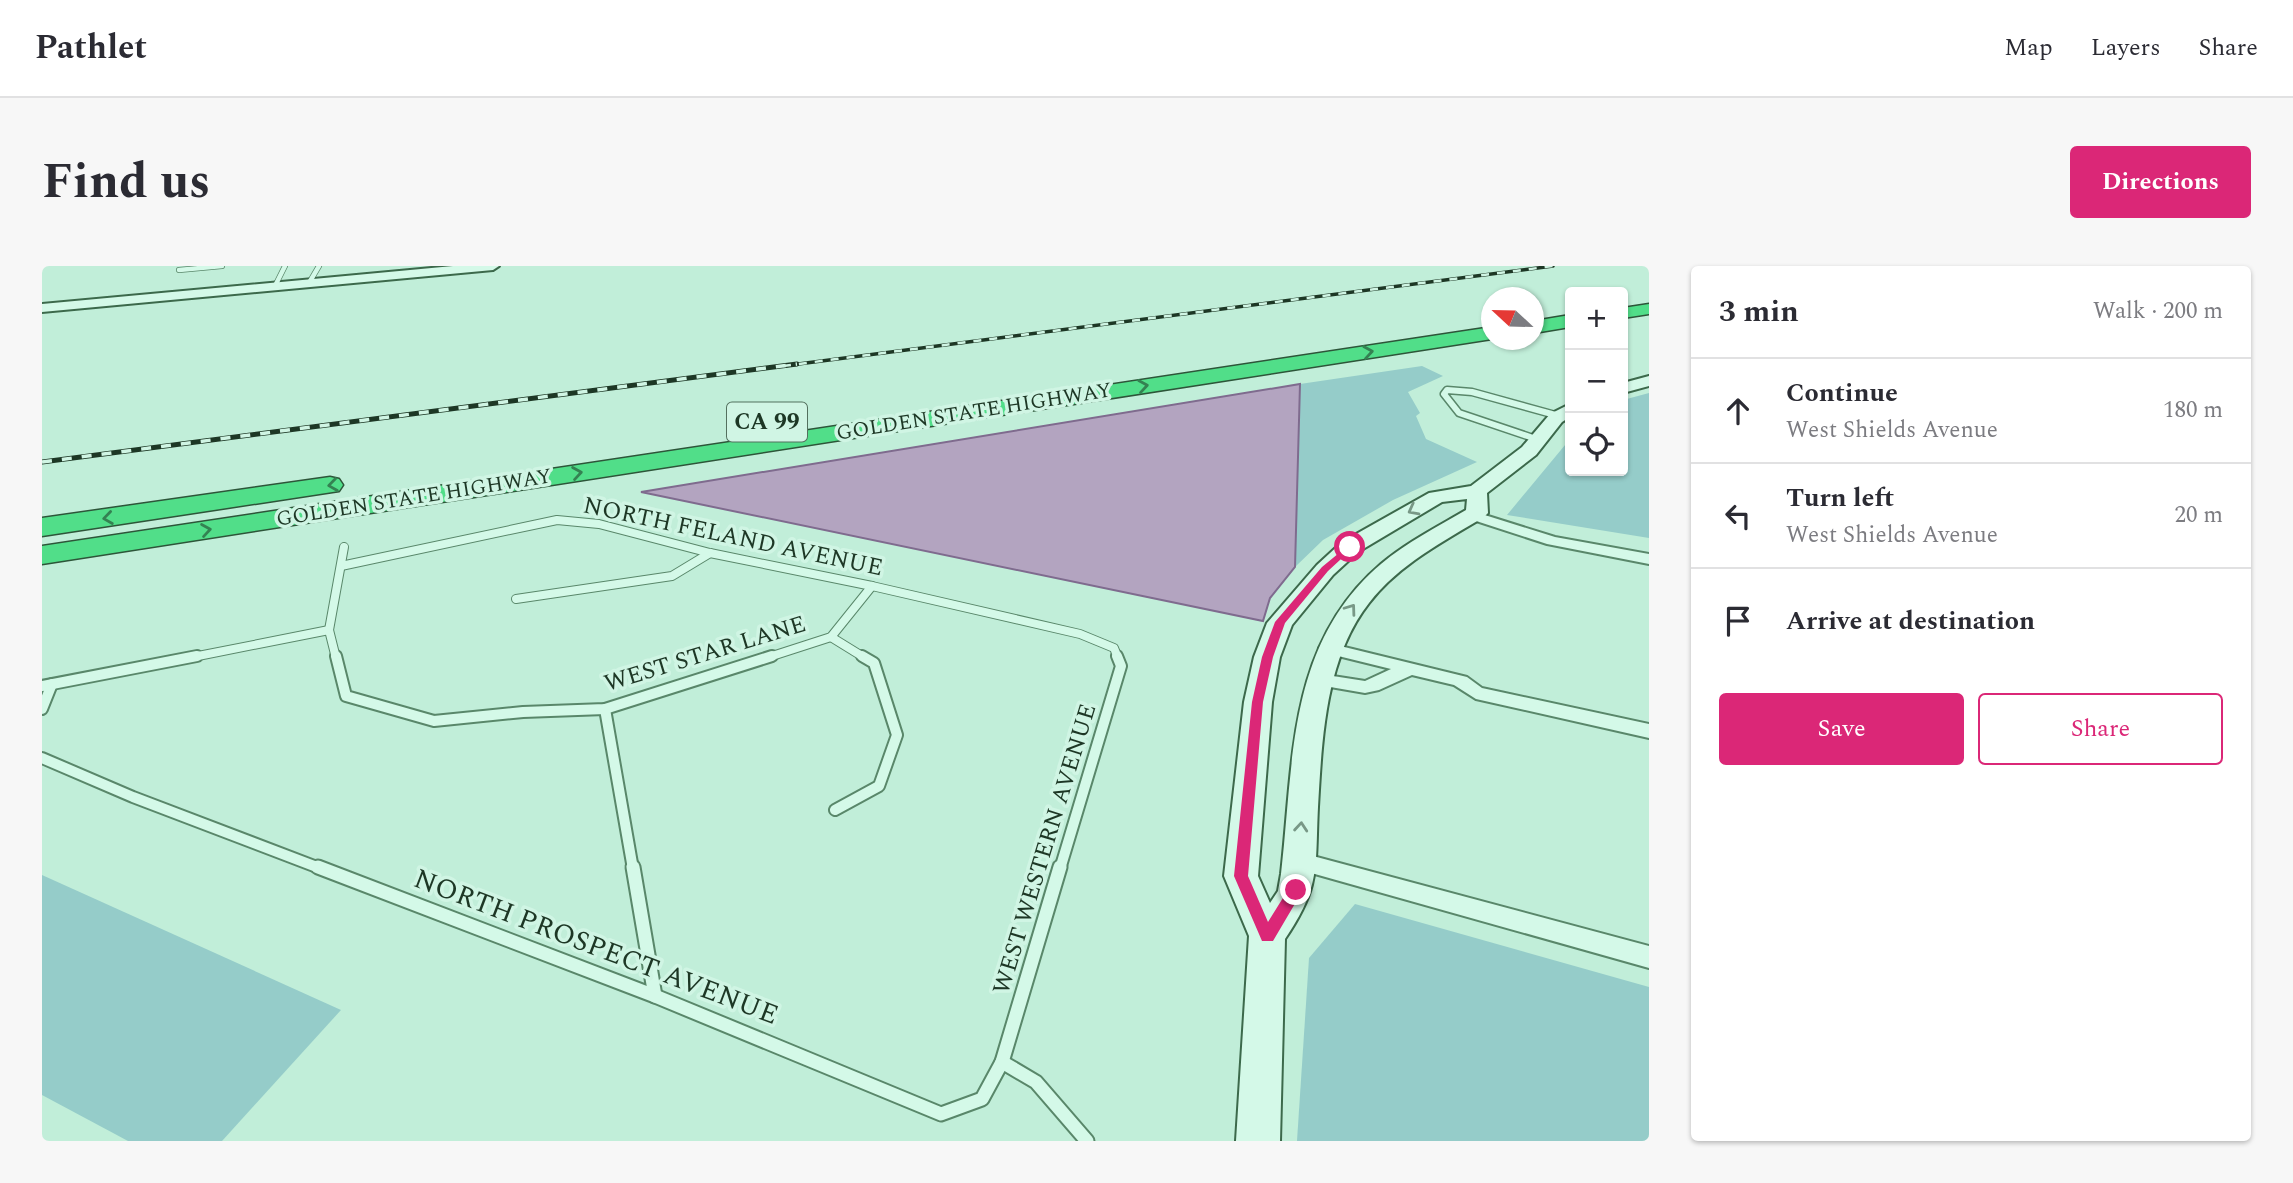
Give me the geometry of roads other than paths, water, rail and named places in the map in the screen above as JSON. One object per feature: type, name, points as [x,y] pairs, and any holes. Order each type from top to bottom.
[{"type":"highway","points":[[1628,297],[1649,294]]},
{"type":"highway","points":[[1544,309],[1565,306]]},
{"type":"highway","points":[[1628,312],[1649,309]]},
{"type":"highway","name":"GOLDEN STATE HIGHWAY","points":[[623,443],[1481,319]]},
{"type":"highway","points":[[1544,325],[1565,322]]},
{"type":"highway","name":"GOLDEN STATE HIGHWAY","points":[[42,555],[1481,335]]},
{"type":"highway","name":"GOLDEN STATE HIGHWAY","points":[[42,527],[346,483]]},
{"type":"street","points":[[42,308],[441,268],[493,266]]},
{"type":"street","points":[[1628,387],[1649,381]]},
{"type":"street","points":[[1267,936],[1296,890],[1307,760],[1320,680],[1328,648],[1348,611],[1387,568],[1475,503],[1565,413]]},
{"type":"street","points":[[1258,1141],[1267,936],[1241,876],[1258,702],[1268,657],[1280,622],[1325,569],[1350,547],[1436,497],[1475,503],[1552,541],[1649,559]]},
{"type":"street","points":[[1328,648],[1460,681],[1476,693],[1649,731]]},
{"type":"street","points":[[1320,680],[1364,688],[1412,669]]},
{"type":"street","points":[[1298,860],[1649,957]]},
{"type":"lane","points":[[179,270],[222,266]]},
{"type":"lane","points":[[275,286],[285,266]]},
{"type":"lane","points":[[309,283],[319,266]]},
{"type":"lane","points":[[1539,440],[1459,413],[1444,394],[1447,390],[1472,393],[1565,413]]},
{"type":"lane","name":"NORTH FELAND AVENUE","points":[[341,566],[557,520],[599,524],[710,552],[1080,634],[1114,648]]},
{"type":"lane","points":[[42,709],[47,685],[330,630],[344,547]]},
{"type":"lane","points":[[516,599],[672,576],[710,552]]},
{"type":"lane","name":"WEST STAR LANE","points":[[330,630],[346,696],[434,722],[523,712],[605,709],[831,637],[872,586]]},
{"type":"lane","points":[[831,637],[874,663],[897,735],[879,786],[835,810]]},
{"type":"lane","name":"WEST WESTERN AVENUE","points":[[1002,1062],[1122,666],[1114,648]]},
{"type":"lane","points":[[605,709],[655,996]]},
{"type":"lane","name":"NORTH PROSPECT AVENUE","points":[[42,758],[132,797],[655,996],[941,1114],[982,1099],[1002,1062]]},
{"type":"lane","points":[[1002,1062],[1035,1082],[1087,1141]]},
{"type":"railway","points":[[783,366],[1553,266]]},
{"type":"railway","points":[[42,462],[797,364]]}]
